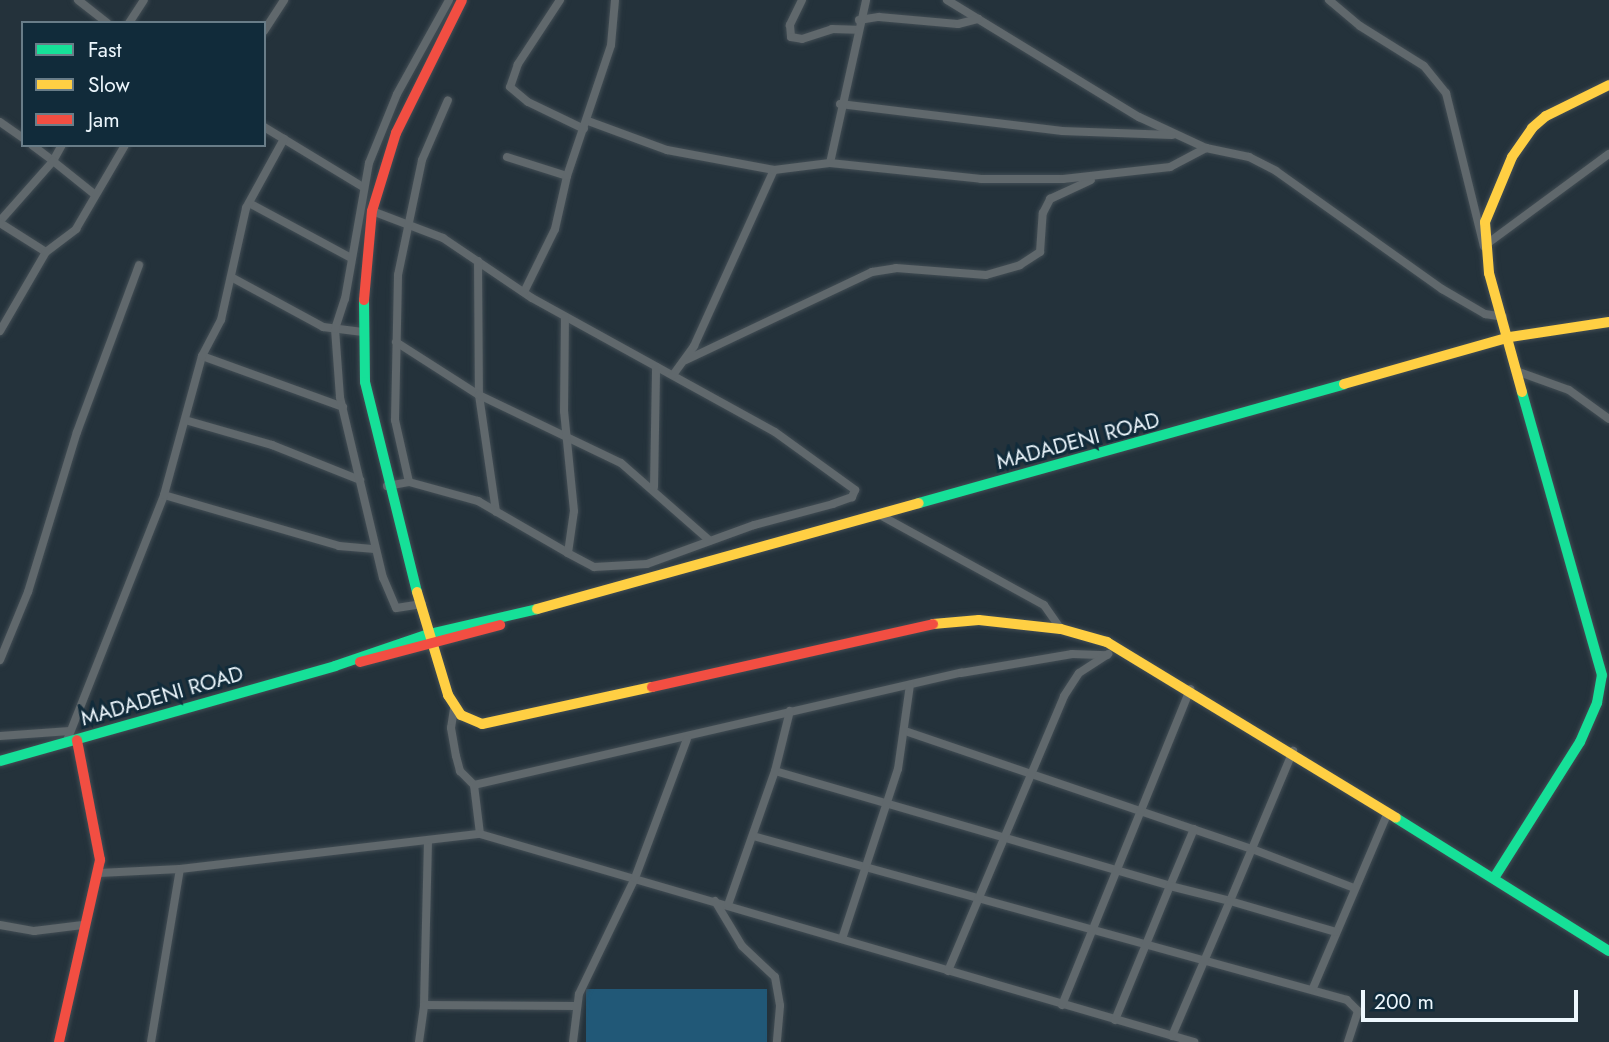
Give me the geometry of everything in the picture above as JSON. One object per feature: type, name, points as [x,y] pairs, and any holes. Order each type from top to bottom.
[{"type":"street","points":[[78,0],[104,21]]},
{"type":"street","points":[[130,21],[144,0]]},
{"type":"street","points":[[266,28],[284,0]]},
{"type":"street","points":[[422,604],[402,610],[395,607],[375,549],[342,407],[335,329],[345,299],[363,187],[397,94],[449,0]]},
{"type":"street","points":[[462,0],[396,133],[372,211],[363,332],[365,382],[387,486],[430,639],[454,709],[451,729],[458,766],[474,785],[480,834]]},
{"type":"street","points":[[560,0],[518,64],[510,87],[528,102],[586,125],[667,150],[774,170],[830,163],[981,179],[1103,176],[1170,167],[1206,148]]},
{"type":"street","points":[[524,292],[551,242],[567,176],[614,36],[615,0]]},
{"type":"street","points":[[802,0],[790,25],[791,37],[802,38],[832,29],[856,30]]},
{"type":"street","points":[[830,163],[856,30],[866,0]]},
{"type":"street","points":[[947,0],[1175,135],[1206,148],[1249,157],[1276,170],[1442,289],[1485,314],[1503,317]]},
{"type":"street","points":[[1329,0],[1360,26],[1424,66],[1442,86],[1454,110],[1471,205],[1600,654],[1605,689],[1580,742],[1494,878]]},
{"type":"street","points":[[859,20],[879,17],[958,24],[978,19]]},
{"type":"street","points":[[1484,246],[1492,204],[1512,157],[1532,128],[1546,116],[1609,85]]},
{"type":"street","points":[[410,482],[395,420],[398,275],[427,146],[448,100]]},
{"type":"street","points":[[840,104],[1062,131],[1175,135]]},
{"type":"street","points":[[0,122],[21,137]]},
{"type":"street","points":[[266,128],[363,187]]},
{"type":"street","points":[[59,1042],[83,925],[99,873],[96,831],[71,738],[164,495],[201,356],[221,320],[249,203],[284,139]]},
{"type":"street","points":[[35,147],[94,194]]},
{"type":"street","points":[[46,252],[0,222],[53,161],[61,147]]},
{"type":"street","points":[[0,331],[46,252],[76,229],[124,147]]},
{"type":"street","points":[[1484,246],[1609,154]]},
{"type":"street","points":[[507,156],[567,176]]},
{"type":"street","points":[[673,375],[686,360],[774,170]]},
{"type":"street","points":[[686,360],[772,323],[872,272],[896,268],[986,275],[1020,265],[1040,252],[1044,213],[1050,200],[1062,190],[1103,176]]},
{"type":"street","points":[[249,203],[351,258]]},
{"type":"street","points":[[372,211],[408,222],[478,261],[565,317],[775,432],[855,490],[852,497],[833,504],[710,541],[667,559],[628,568],[594,567],[496,512],[451,492],[410,482],[387,486]]},
{"type":"street","points":[[478,261],[479,394],[496,512]]},
{"type":"street","points":[[0,660],[31,582],[77,432],[139,265]]},
{"type":"street","points":[[231,277],[317,324],[363,332]]},
{"type":"street","points":[[565,317],[564,411],[570,439],[574,528],[568,553]]},
{"type":"street","name":"MADADENI ROAD","points":[[0,761],[71,738],[880,515],[1510,337],[1609,321]]},
{"type":"street","points":[[396,342],[479,394],[607,455],[654,487],[710,541]]},
{"type":"street","points":[[201,356],[342,407]]},
{"type":"street","points":[[654,487],[656,367]]},
{"type":"street","points":[[1519,372],[1569,390],[1609,419]]},
{"type":"street","points":[[185,420],[272,445],[360,480]]},
{"type":"street","points":[[164,495],[339,546],[375,549]]},
{"type":"street","points":[[880,515],[1044,605],[1061,629]]},
{"type":"street","points":[[454,709],[468,720],[492,723],[909,626],[989,620],[1061,629],[1120,648],[1190,689],[1609,951]]},
{"type":"street","points":[[948,971],[1028,773],[1074,679],[1120,648]]},
{"type":"street","points":[[474,785],[687,739],[790,711],[910,685],[1052,657],[1107,655]]},
{"type":"street","points":[[842,939],[887,803],[905,731],[910,685]]},
{"type":"street","points":[[1062,1005],[1114,871],[1190,689]]},
{"type":"street","points":[[728,905],[775,771],[790,711]]},
{"type":"street","points":[[905,731],[1252,849],[1354,888]]},
{"type":"street","points":[[0,736],[71,738]]},
{"type":"street","points":[[573,1042],[576,1006],[635,878],[687,739]]},
{"type":"street","points":[[1172,1036],[1293,751]]},
{"type":"street","points":[[775,771],[1114,871],[1336,932]]},
{"type":"street","points":[[1313,988],[1388,812]]},
{"type":"street","points":[[1115,1020],[1194,829]]},
{"type":"street","points":[[99,873],[180,869],[480,834],[1194,1042]]},
{"type":"street","points":[[753,836],[1313,988],[1346,1000],[1358,1011],[1348,1042]]},
{"type":"street","points":[[419,1042],[424,1005],[428,841]]},
{"type":"street","points":[[151,1042],[180,869]]},
{"type":"street","points":[[715,901],[742,946],[775,977],[780,1006],[777,1042]]},
{"type":"street","points":[[0,925],[34,930],[83,925]]},
{"type":"street","points":[[424,1005],[576,1006]]},
{"type":"shaded area","points":[[586,989],[767,989],[767,1042],[586,1042]]},
{"type":"traffic: fast","points":[[364,300],[365,382],[417,592]]},
{"type":"traffic: fast","points":[[919,503],[1344,384]]},
{"type":"traffic: fast","points":[[1494,878],[1580,742],[1597,703],[1602,675],[1522,392]]},
{"type":"traffic: fast","points":[[0,761],[335,666],[429,634],[537,609]]},
{"type":"traffic: fast","points":[[1396,818],[1609,951]]},
{"type":"traffic: slow","points":[[1522,392],[1489,273],[1485,222],[1512,157],[1532,128],[1546,116],[1609,85]]},
{"type":"traffic: slow","points":[[1344,384],[1510,337],[1609,322]]},
{"type":"traffic: slow","points":[[537,609],[919,503]]},
{"type":"traffic: slow","points":[[417,592],[448,695],[461,715],[482,724],[652,687]]},
{"type":"traffic: slow","points":[[933,624],[979,620],[1061,629],[1107,642],[1396,818]]},
{"type":"traffic: jam","points":[[364,300],[372,211],[396,133],[462,0]]},
{"type":"traffic: jam","points":[[652,687],[933,624]]},
{"type":"traffic: jam","points":[[360,662],[500,625]]},
{"type":"traffic: jam","points":[[59,1042],[100,860],[77,740]]}]
